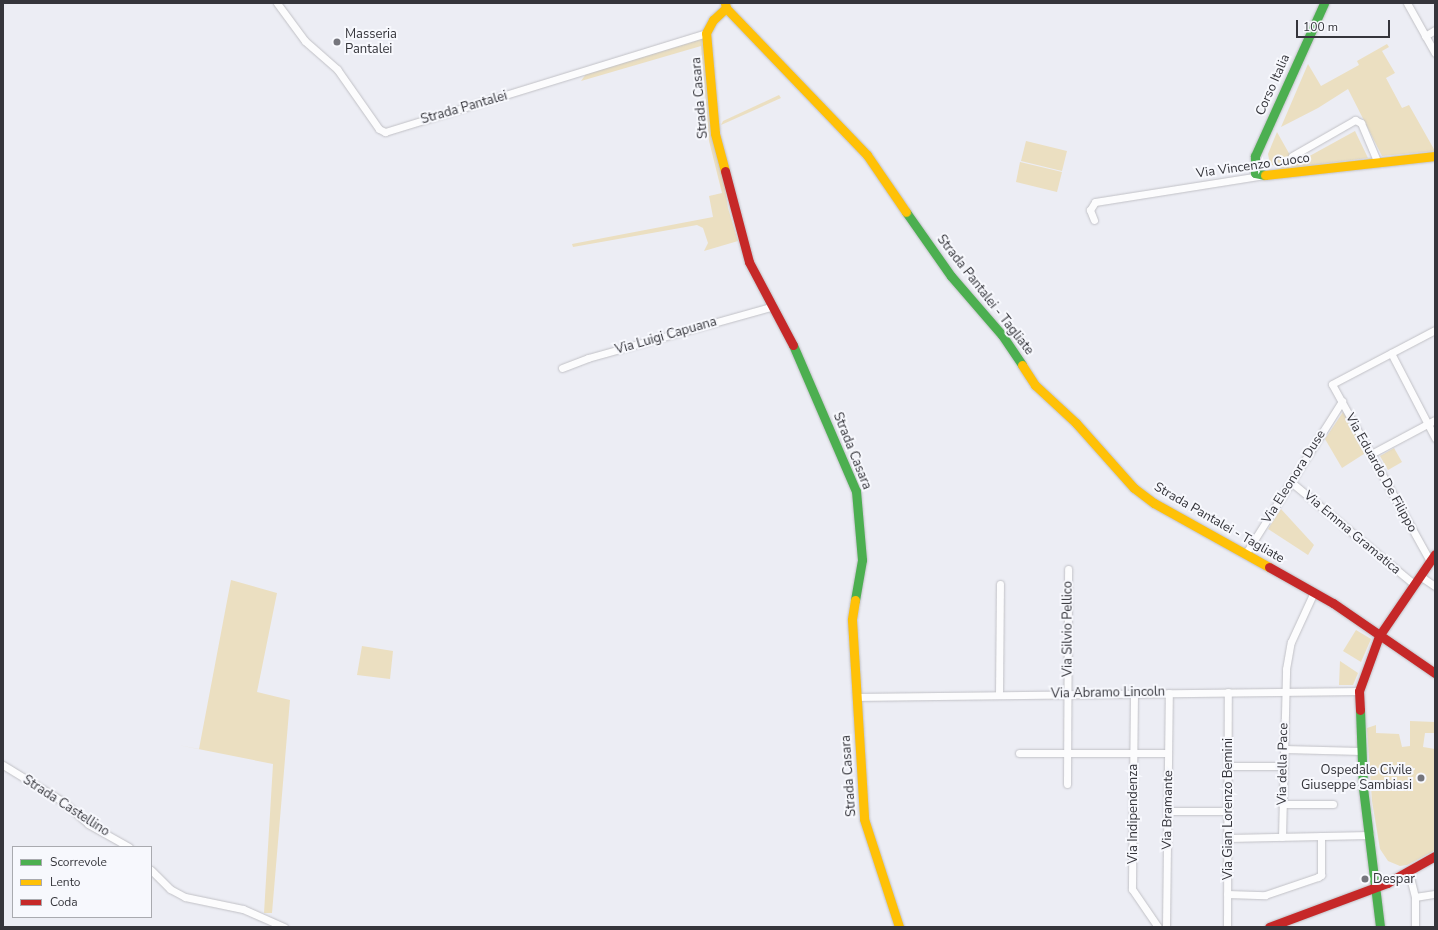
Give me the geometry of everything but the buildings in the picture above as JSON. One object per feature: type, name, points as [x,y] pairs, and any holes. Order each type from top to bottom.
[{"type":"street","name":"Strada Pantalei","points":[[277,3],[305,41],[337,69],[379,129],[385,132],[706,33]]},
{"type":"street","name":"Corso Italia","points":[[1260,176],[1255,173],[1255,156],[1324,3]]},
{"type":"street","points":[[1406,3],[1435,53]]},
{"type":"street","points":[[706,33],[713,20],[725,6]]},
{"type":"street","name":"Strada Pantalei - Tagliate","points":[[725,6],[867,155],[951,276],[1002,334],[1035,385],[1049,400],[1076,423],[1134,488],[1154,503],[1314,592],[1434,671]]},
{"type":"street","points":[[1425,36],[1435,30]]},
{"type":"street","name":"Strada Casara","points":[[706,33],[715,134],[743,243],[771,307],[793,346],[856,491],[862,541],[860,577],[852,620],[864,818],[899,927]]},
{"type":"street","points":[[1292,156],[1355,120],[1361,123],[1378,163]]},
{"type":"street","name":"Via Vincenzo Cuoco","points":[[1094,220],[1090,210],[1095,202],[1260,176],[1435,156]]},
{"type":"street","name":"Via Luigi Capuana","points":[[562,368],[588,358],[771,307]]},
{"type":"street","points":[[1435,330],[1391,353],[1435,438]]},
{"type":"street","name":"Via Eduardo De Filippo","points":[[1391,353],[1332,384],[1433,558]]},
{"type":"street","name":"Via Eleonora Duse","points":[[1246,553],[1342,402]]},
{"type":"street","points":[[1372,454],[1435,420]]},
{"type":"street","name":"Via Emma Gramatica","points":[[1291,482],[1414,584]]},
{"type":"street","points":[[1380,927],[1370,835],[1363,788],[1360,751],[1359,690],[1379,636],[1433,558]]},
{"type":"street","name":"Via Silvio Pellico","points":[[1067,784],[1068,569]]},
{"type":"street","points":[[1420,576],[1435,586]]},
{"type":"street","points":[[999,695],[1000,584]]},
{"type":"street","name":"Via della Pace","points":[[1282,837],[1285,691],[1291,642],[1314,592]]},
{"type":"street","name":"Via Abramo Lincoln","points":[[857,697],[1359,690]]},
{"type":"street","name":"Via Gian Lorenzo Bemini","points":[[1227,927],[1228,692]]},
{"type":"street","name":"Via Indipendenza","points":[[1134,693],[1133,891],[1158,927]]},
{"type":"street","name":"Via Bramante","points":[[1166,927],[1168,693]]},
{"type":"street","points":[[1284,749],[1360,751]]},
{"type":"street","points":[[1019,753],[1168,754]]},
{"type":"street","name":"Strada Castellino","points":[[3,765],[62,801],[88,824],[127,846]]},
{"type":"street","points":[[1228,766],[1283,766]]},
{"type":"street","points":[[1282,804],[1333,804]]},
{"type":"street","points":[[1168,811],[1227,811]]},
{"type":"street","points":[[1228,838],[1370,835]]},
{"type":"street","points":[[1227,894],[1265,896],[1318,877],[1321,875],[1321,836]]},
{"type":"street","points":[[1275,926],[1409,873],[1435,856]]},
{"type":"street","points":[[152,871],[170,889],[185,897],[243,908],[284,927]]},
{"type":"street","points":[[1409,873],[1415,896],[1415,927]]},
{"type":"street","points":[[1415,896],[1435,894]]},
{"type":"shaded area","points":[[702,39],[728,208],[738,241],[704,251],[708,243],[703,228],[697,225],[573,247],[572,244],[713,217],[709,196],[722,193],[709,141],[701,46],[581,81],[586,74]]},
{"type":"shaded area","points":[[1387,44],[1389,47],[1382,51],[1395,73],[1386,78],[1402,108],[1409,105],[1435,151],[1382,156],[1348,89],[1318,108],[1281,127],[1308,64],[1321,86],[1359,65],[1357,61]]},
{"type":"shaded area","points":[[779,95],[781,98],[721,125],[723,121]]},
{"type":"shaded area","points":[[1355,131],[1368,158],[1281,169],[1270,164],[1268,154],[1277,132],[1295,164]]},
{"type":"shaded area","points":[[1026,141],[1067,151],[1062,171],[1021,161]]},
{"type":"shaded area","points":[[1020,162],[1062,172],[1057,192],[1016,182]]},
{"type":"shaded area","points":[[1343,412],[1367,452],[1342,468],[1325,439]]},
{"type":"shaded area","points":[[1394,448],[1402,462],[1388,470],[1380,456]]},
{"type":"shaded area","points":[[1281,509],[1314,545],[1308,555],[1268,529]]},
{"type":"shaded area","points":[[231,580],[277,593],[257,692],[290,700],[272,913],[264,913],[273,764],[178,745],[199,749]]},
{"type":"shaded area","points":[[1356,630],[1371,639],[1361,662],[1343,651]]},
{"type":"shaded area","points":[[362,646],[393,651],[390,679],[357,675]]},
{"type":"shaded area","points":[[1340,661],[1358,673],[1353,685],[1339,685]]},
{"type":"shaded area","points":[[1410,721],[1435,722],[1435,733],[1425,733],[1423,747],[1435,749],[1434,851],[1407,865],[1400,866],[1388,861],[1380,849],[1372,801],[1367,728],[1376,725],[1376,733],[1399,734],[1402,747],[1410,746]]},
{"type":"traffic: fast","points":[[1265,175],[1255,173],[1255,156],[1324,3]]},
{"type":"traffic: fast","points":[[906,212],[951,276],[1002,335],[1022,365]]},
{"type":"traffic: fast","points":[[793,345],[856,491],[862,560],[855,600]]},
{"type":"traffic: fast","points":[[1360,710],[1363,788],[1380,927]]},
{"type":"traffic: slow","points":[[725,3],[726,8],[867,155],[906,212]]},
{"type":"traffic: slow","points":[[725,171],[715,133],[706,33],[713,20],[726,8]]},
{"type":"traffic: slow","points":[[1265,175],[1435,156]]},
{"type":"traffic: slow","points":[[1022,365],[1035,385],[1076,423],[1134,488],[1154,503],[1269,567]]},
{"type":"traffic: slow","points":[[855,600],[852,620],[864,819],[899,927]]},
{"type":"traffic: jam","points":[[725,171],[749,262],[793,345]]},
{"type":"traffic: jam","points":[[1360,710],[1359,691],[1379,636],[1435,554]]},
{"type":"traffic: jam","points":[[1269,567],[1333,603],[1435,673]]},
{"type":"traffic: jam","points":[[1269,927],[1387,883],[1435,856]]},
{"type":"place","name":"Masseria Pantalei","points":[[337,42]]},
{"type":"place","name":"Ospedale Civile Giuseppe Sambiasi","points":[[1421,778]]},
{"type":"place","name":"Despar","points":[[1365,879]]}]
